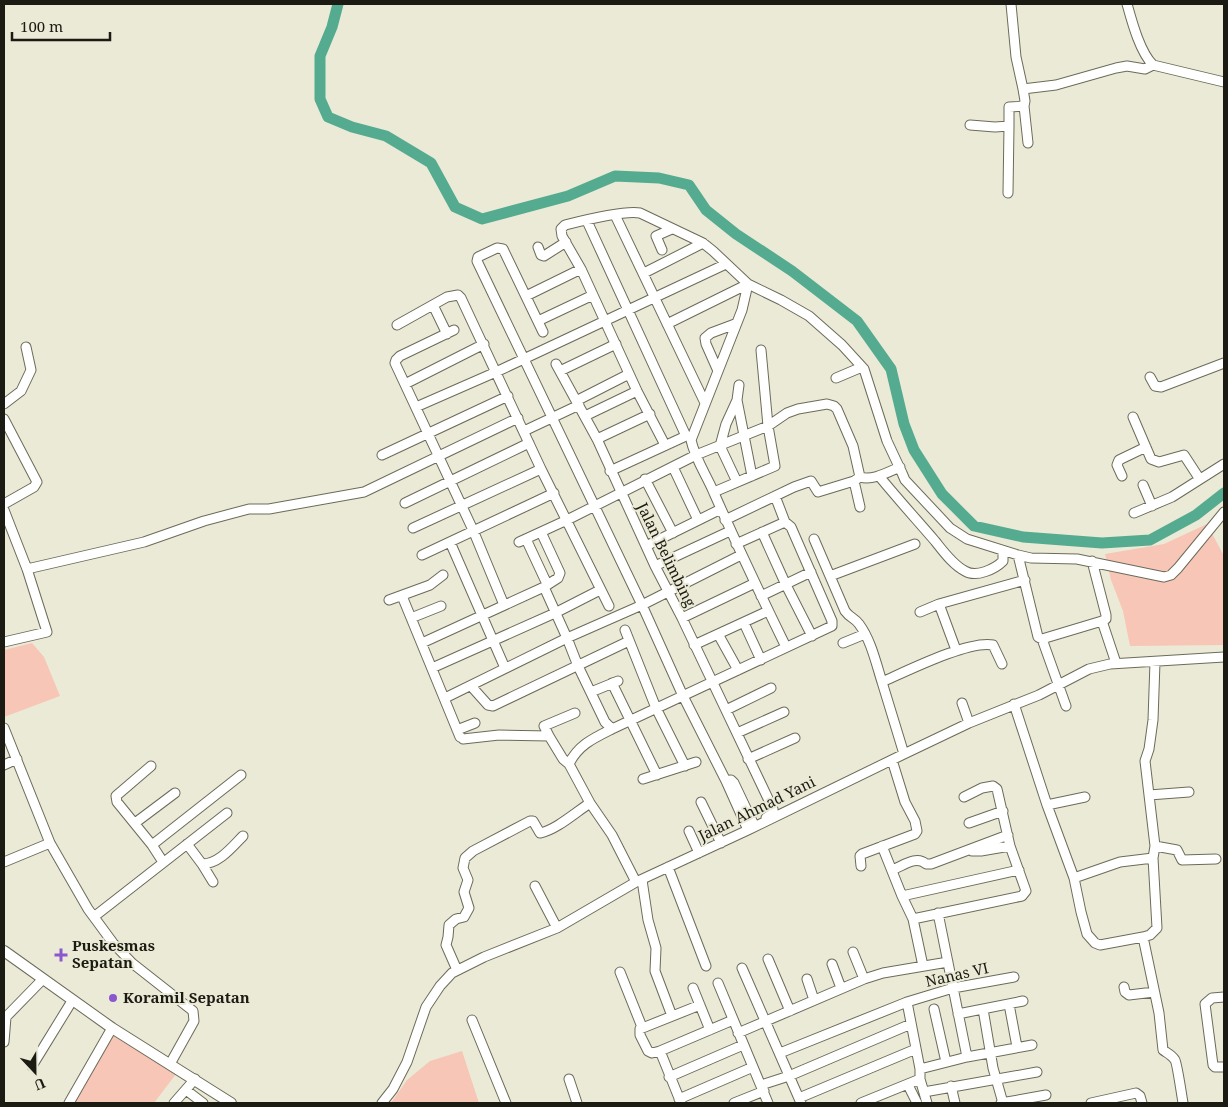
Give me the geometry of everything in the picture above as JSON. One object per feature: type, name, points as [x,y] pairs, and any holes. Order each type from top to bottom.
[{"type":"main road","points":[[4,951],[112,1028],[231,1103]]},
{"type":"street","points":[[1011,4],[1016,57],[1025,101],[1028,143]]},
{"type":"street","points":[[1127,4],[1135,30],[1148,60],[1153,65],[1224,82]]},
{"type":"street","points":[[1022,89],[1056,85],[1116,68],[1127,66],[1145,69],[1153,65]]},
{"type":"street","points":[[1008,193],[1009,107],[1024,106]]},
{"type":"street","points":[[970,125],[1009,126]]},
{"type":"street","points":[[665,445],[629,374],[606,320],[581,269],[562,236],[562,226],[615,215],[640,214],[702,243],[748,284],[809,316],[842,345],[862,367],[887,440],[906,480],[950,528],[967,539],[1003,552],[1018,555],[1092,561],[1159,578],[1169,577],[1224,512]]},
{"type":"street","points":[[615,215],[705,403]]},
{"type":"street","points":[[587,221],[689,437],[741,555],[786,647]]},
{"type":"street","points":[[662,250],[656,236],[672,229]]},
{"type":"street","points":[[538,247],[541,255],[544,256],[550,254],[566,242]]},
{"type":"street","points":[[644,273],[702,243]]},
{"type":"street","points":[[543,332],[502,248],[497,248],[477,258],[642,604],[683,696],[749,826]]},
{"type":"street","points":[[416,406],[496,372],[654,296],[726,264]]},
{"type":"street","points":[[526,296],[581,269]]},
{"type":"street","points":[[610,471],[665,445],[689,437],[705,403],[744,304],[748,284]]},
{"type":"street","points":[[667,324],[748,284]]},
{"type":"street","points":[[397,325],[447,297],[458,295],[466,304],[541,469],[609,606]]},
{"type":"street","points":[[538,321],[593,295]]},
{"type":"street","points":[[433,305],[450,332],[400,356],[396,360],[396,364],[473,530],[504,605]]},
{"type":"street","points":[[718,371],[705,338],[711,333],[735,324]]},
{"type":"street","points":[[404,384],[484,344]]},
{"type":"street","name":"Jalan Belimbing","points":[[616,344],[558,367],[597,439],[610,471],[773,811],[749,826]]},
{"type":"street","points":[[4,404],[18,395],[30,372],[31,365],[26,346]]},
{"type":"street","points":[[714,492],[775,466],[768,426],[761,350]]},
{"type":"street","points":[[1150,378],[1156,386],[1161,387],[1223,365]]},
{"type":"street","points":[[836,378],[862,367]]},
{"type":"street","points":[[524,431],[553,417],[629,374]]},
{"type":"street","points":[[737,482],[720,446],[726,424],[736,400],[739,385]]},
{"type":"street","points":[[585,416],[638,391]]},
{"type":"street","points":[[382,455],[508,396]]},
{"type":"street","points":[[736,400],[752,476]]},
{"type":"street","points":[[612,729],[606,724],[578,666],[545,586],[522,540],[567,520],[696,455],[768,426],[782,414],[816,406],[834,406],[839,412],[853,446],[860,507]]},
{"type":"street","points":[[597,439],[650,414]]},
{"type":"street","points":[[1133,417],[1150,457],[1155,461],[1184,456],[1199,478]]},
{"type":"street","points":[[27,569],[144,542],[204,521],[249,509],[269,509],[364,492],[518,418]]},
{"type":"street","points":[[4,419],[36,483],[34,487],[4,504]]},
{"type":"street","points":[[405,503],[529,443]]},
{"type":"street","points":[[1122,476],[1117,464],[1119,460],[1146,447]]},
{"type":"street","points":[[1134,513],[1172,497],[1199,478],[1224,464]]},
{"type":"street","points":[[673,467],[698,520]]},
{"type":"street","points":[[726,520],[811,481],[819,492],[857,479],[879,476],[900,468]]},
{"type":"street","points":[[413,528],[541,469]]},
{"type":"street","points":[[879,476],[907,511],[965,572],[972,573],[994,569],[1003,561],[1003,552]]},
{"type":"street","points":[[645,480],[673,533]]},
{"type":"street","points":[[1143,484],[1152,506]]},
{"type":"street","points":[[422,554],[554,493]]},
{"type":"street","points":[[569,764],[576,753],[587,742],[629,720],[829,628],[832,624],[811,572],[791,528],[785,522],[775,496]]},
{"type":"street","points":[[646,546],[721,509]]},
{"type":"street","points":[[4,510],[27,569],[47,632],[4,642]]},
{"type":"street","points":[[736,544],[785,522]]},
{"type":"street","points":[[655,566],[730,531]]},
{"type":"street","points":[[422,643],[545,586],[558,578],[560,573],[541,532]]},
{"type":"street","points":[[762,532],[812,636]]},
{"type":"street","points":[[814,539],[848,615],[858,622],[866,634],[904,754]]},
{"type":"street","points":[[450,542],[505,668]]},
{"type":"street","points":[[830,576],[915,544]]},
{"type":"street","points":[[445,698],[741,555]]},
{"type":"street","points":[[1018,555],[1038,637],[1042,639],[1066,706]]},
{"type":"street","points":[[1042,639],[1106,619],[1092,561]]},
{"type":"street","points":[[761,596],[811,572]]},
{"type":"street","points":[[390,600],[435,582],[442,575]]},
{"type":"street","points":[[920,612],[939,604],[1025,580]]},
{"type":"street","points":[[682,618],[755,583]]},
{"type":"street","points":[[432,668],[555,613],[600,590]]},
{"type":"street","points":[[402,596],[460,735]]},
{"type":"street","points":[[939,604],[956,650]]},
{"type":"street","points":[[411,618],[441,606]]},
{"type":"street","points":[[694,645],[768,611]]},
{"type":"street","points":[[1102,621],[1116,663]]},
{"type":"street","points":[[744,623],[761,660]]},
{"type":"street","points":[[625,630],[656,708],[685,766]]},
{"type":"street","points":[[718,634],[738,670]]},
{"type":"street","points":[[843,643],[866,634]]},
{"type":"street","points":[[471,686],[488,705],[493,706],[629,641]]},
{"type":"street","points":[[882,682],[956,650],[992,644],[996,648],[1002,664]]},
{"type":"street","name":"Jalan Ahmad Yani","points":[[382,1103],[393,1089],[407,1062],[426,1007],[444,982],[457,970],[484,957],[557,928],[639,881],[721,843],[749,826],[969,723],[1060,685],[1094,667],[1116,663],[1224,657]]},
{"type":"street","points":[[1014,704],[1047,805],[1074,878],[1087,934],[1095,943],[1100,945],[1150,936],[1157,928],[1153,858],[1155,846],[1145,761],[1149,749],[1153,720],[1155,662]]},
{"type":"street","points":[[592,692],[615,682],[629,720],[657,775]]},
{"type":"street","points":[[726,710],[771,688]]},
{"type":"street","points":[[962,703],[969,723]]},
{"type":"street","points":[[737,733],[784,712]]},
{"type":"street","points":[[575,713],[544,726],[639,881],[656,948],[655,970],[672,1016]]},
{"type":"street","points":[[460,735],[475,722]]},
{"type":"street","points":[[4,728],[50,843],[94,916],[113,943],[132,963],[193,1011],[194,1021],[170,1064]]},
{"type":"street","points":[[460,735],[549,736]]},
{"type":"street","points":[[748,759],[795,738]]},
{"type":"street","points":[[4,765],[16,759]]},
{"type":"street","points":[[861,866],[860,856],[915,834],[917,831],[915,821],[905,802],[892,760]]},
{"type":"street","points":[[643,779],[696,762]]},
{"type":"street","points":[[151,766],[116,796],[117,802],[152,845],[163,862]]},
{"type":"street","points":[[152,845],[241,775]]},
{"type":"street","points":[[913,919],[1023,896],[1026,891],[1010,846],[997,790],[994,787],[982,788],[964,797]]},
{"type":"street","points":[[1149,795],[1189,792]]},
{"type":"street","points":[[135,823],[175,793]]},
{"type":"street","points":[[1047,805],[1085,797]]},
{"type":"street","points":[[701,802],[721,843]]},
{"type":"street","points":[[457,970],[446,945],[448,927],[451,922],[464,917],[469,910],[464,892],[468,880],[463,870],[466,858],[473,851],[530,821],[533,821],[540,833],[543,833],[590,803]]},
{"type":"street","points":[[969,824],[1003,811]]},
{"type":"street","points":[[94,916],[227,814]]},
{"type":"street","points":[[689,831],[699,853]]},
{"type":"street","points":[[892,870],[916,860],[921,860],[928,864],[1008,835]]},
{"type":"street","points":[[202,864],[210,864],[243,836]]},
{"type":"street","points":[[4,862],[50,843]]},
{"type":"street","points":[[187,844],[213,882]]},
{"type":"street","points":[[882,846],[913,919],[923,966]]},
{"type":"street","points":[[967,850],[981,851],[1010,846]]},
{"type":"street","points":[[1155,846],[1177,850],[1182,860],[1216,859]]},
{"type":"street","points":[[1074,878],[1120,862],[1153,858]]},
{"type":"street","points":[[668,867],[706,966]]},
{"type":"street","points":[[902,896],[1019,870]]},
{"type":"street","points":[[534,886],[557,928]]},
{"type":"street","points":[[938,914],[967,1057]]},
{"type":"street","points":[[1143,937],[1159,1013],[1163,1050],[1177,1063],[1183,1103]]},
{"type":"street","points":[[853,952],[864,979]]},
{"type":"street","points":[[768,959],[790,1010]]},
{"type":"street","points":[[738,1033],[864,979],[883,973],[948,962]]},
{"type":"street","points":[[832,964],[842,988]]},
{"type":"street","points":[[742,968],[800,1101],[916,1049]]},
{"type":"street","points":[[620,972],[642,1027]]},
{"type":"street","name":"Nanas VI","points":[[780,1053],[906,1002],[953,988],[1014,976]]},
{"type":"street","points":[[4,1042],[5,1018],[43,979]]},
{"type":"street","points":[[806,979],[814,1000]]},
{"type":"street","points":[[718,983],[768,1103]]},
{"type":"street","points":[[693,988],[710,1030]]},
{"type":"street","points":[[1124,988],[1125,992],[1129,995],[1154,992]]},
{"type":"street","points":[[1224,997],[1212,998],[1205,1004],[1212,1061],[1215,1067],[1224,1067]]},
{"type":"street","points":[[32,1066],[72,1001]]},
{"type":"street","points":[[958,1014],[1023,1001]]},
{"type":"street","points":[[906,1002],[927,1103]]},
{"type":"street","points":[[1009,1004],[1017,1047]]},
{"type":"street","points":[[700,1005],[642,1027],[639,1032],[648,1052],[660,1051],[733,1020]]},
{"type":"street","points":[[934,1009],[946,1062]]},
{"type":"street","points":[[983,1009],[1002,1103],[1046,1094]]},
{"type":"street","points":[[472,1020],[506,1103]]},
{"type":"street","points":[[734,1103],[762,1088],[911,1024]]},
{"type":"street","points":[[69,1103],[112,1028]]},
{"type":"street","points":[[670,1078],[743,1045]]},
{"type":"street","points":[[862,1103],[908,1085],[920,1074],[946,1062],[1017,1047],[1032,1046]]},
{"type":"street","points":[[660,1051],[680,1101],[753,1067]]},
{"type":"street","points":[[924,1092],[1037,1072]]},
{"type":"street","points":[[174,1103],[195,1079]]},
{"type":"street","points":[[569,1079],[578,1103]]},
{"type":"street","points":[[908,1085],[917,1103]]},
{"type":"street","points":[[951,1086],[955,1103]]},
{"type":"street","points":[[186,1090],[203,1103],[215,1092]]},
{"type":"street","points":[[884,1094],[888,1103]]},
{"type":"street","points":[[1091,1103],[1136,1094],[1140,1096],[1142,1103]]},
{"type":"shaded area","points":[[1207,524],[1224,556],[1224,645],[1130,646],[1123,611],[1111,580],[1105,554],[1164,544]]},
{"type":"shaded area","points":[[32,643],[44,657],[60,696],[4,717],[4,650]]},
{"type":"shaded area","points":[[107,1032],[176,1074],[154,1103],[65,1103]]},
{"type":"shaded area","points":[[462,1051],[479,1103],[391,1103],[407,1080],[430,1061]]},
{"type":"waterway","points":[[338,4],[332,27],[320,56],[320,99],[328,117],[352,127],[386,136],[431,163],[455,207],[482,219],[568,196],[615,176],[659,178],[689,185],[706,210],[736,234],[792,271],[857,321],[891,369],[904,424],[914,450],[942,494],[974,526],[1023,537],[1102,543],[1150,540],[1196,515],[1224,493]]},
{"type":"place","name":"Puskesmas Sepatan","points":[[61,955]]},
{"type":"place","name":"Koramil Sepatan","points":[[113,998]]}]
